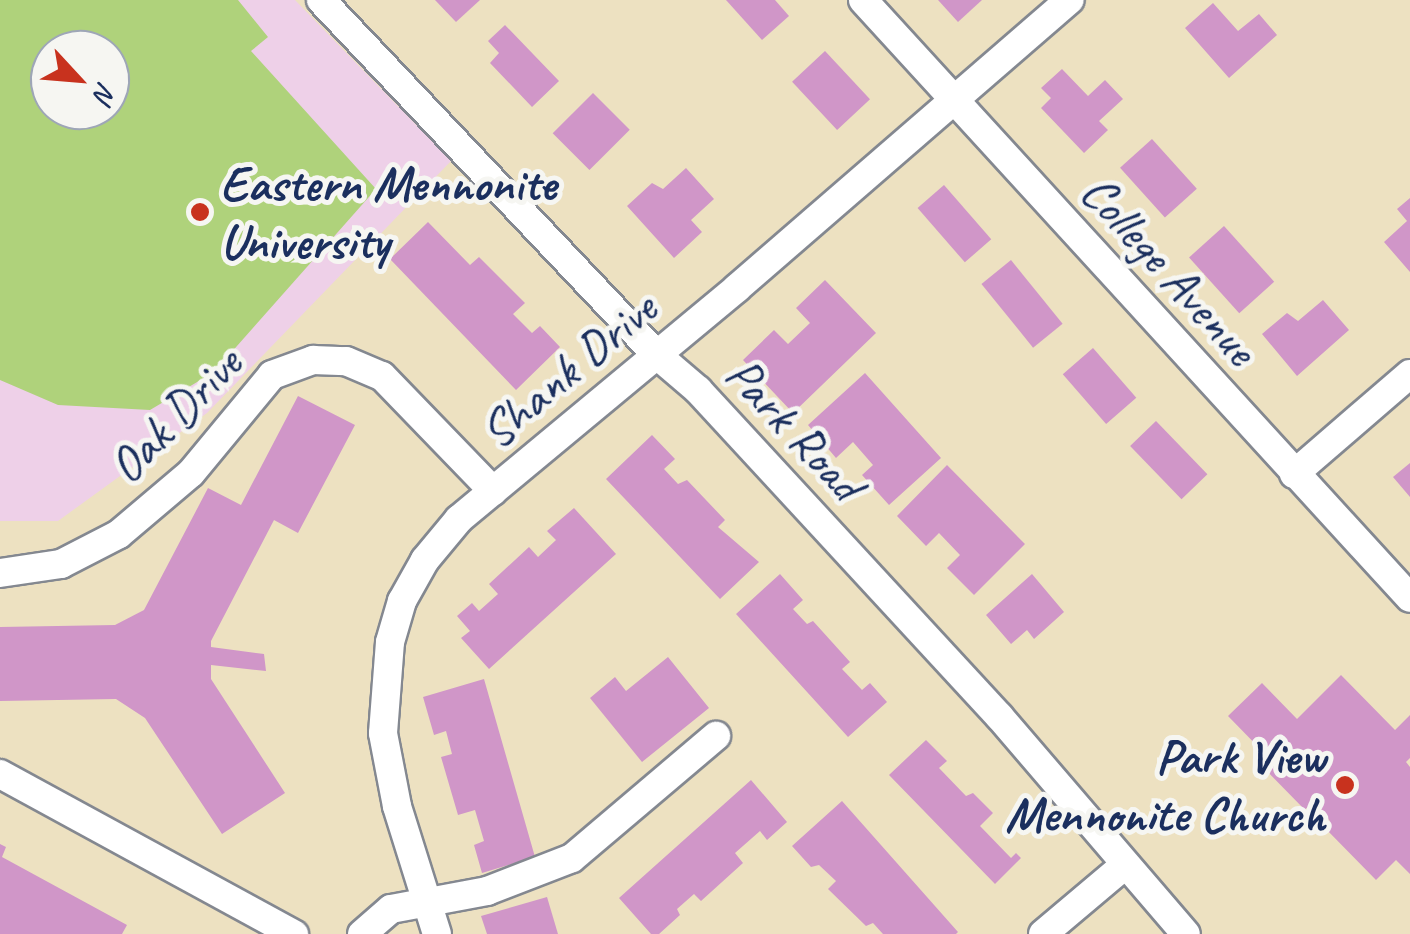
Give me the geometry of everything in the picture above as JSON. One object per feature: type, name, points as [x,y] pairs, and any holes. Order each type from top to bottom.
[{"type":"street","name":"Park Road","points":[[321,0],[656,354],[698,390],[999,716],[1186,934]]},
{"type":"street","name":"College Avenue","points":[[863,0],[1410,598]]},
{"type":"street","name":"Shank Drive","points":[[437,934],[397,806],[384,745],[386,658],[402,601],[425,560],[460,519],[1069,0]]},
{"type":"street","name":"Oak Drive","points":[[0,573],[61,564],[119,534],[191,473],[272,375],[313,360],[346,361],[382,376],[493,492]]},
{"type":"street","points":[[1294,474],[1410,374]]},
{"type":"street","points":[[362,934],[384,912],[500,887],[572,858],[716,736]]},
{"type":"street","points":[[0,774],[294,934]]},
{"type":"street","points":[[1044,934],[1125,865]]},
{"type":"shaded area","name":"Eastern Mennonite University","points":[[0,0],[295,0],[451,161],[207,413],[58,521],[0,521]]},
{"type":"green space","name":"Eastern Mennonite University","points":[[0,0],[238,0],[268,37],[251,51],[376,189],[214,372],[150,410],[58,405],[0,380]]},
{"type":"building","points":[[435,0],[480,0],[456,22]]},
{"type":"building","points":[[726,0],[775,0],[789,16],[762,40]]},
{"type":"building","points":[[938,0],[982,0],[958,22]]},
{"type":"building","points":[[1213,3],[1238,31],[1259,14],[1277,35],[1229,78],[1185,28]]},
{"type":"building","points":[[505,25],[559,81],[532,107],[490,63],[499,53],[488,41]]},
{"type":"building","points":[[825,51],[870,99],[837,130],[792,82]]},
{"type":"building","points":[[1062,69],[1088,96],[1105,80],[1123,99],[1099,121],[1108,130],[1084,153],[1041,108],[1051,98],[1041,88]]},
{"type":"building","points":[[593,93],[630,130],[589,170],[553,133]]},
{"type":"building","points":[[1152,139],[1197,189],[1165,218],[1120,168]]},
{"type":"building","points":[[686,168],[714,199],[691,220],[702,232],[674,258],[627,206],[652,183],[663,189]]},
{"type":"building","points":[[944,185],[991,239],[965,262],[918,208]]},
{"type":"building","points":[[1410,198],[1410,272],[1384,242],[1407,221],[1397,209]]},
{"type":"building","points":[[428,222],[470,265],[479,257],[525,303],[513,314],[532,333],[540,326],[560,347],[516,390],[390,259]]},
{"type":"building","points":[[1224,226],[1274,282],[1239,313],[1189,257]]},
{"type":"building","points":[[1011,260],[1063,324],[1033,348],[981,284]]},
{"type":"building","points":[[825,280],[876,333],[793,413],[743,360],[774,330],[788,344],[810,323],[796,308]]},
{"type":"building","points":[[1323,300],[1349,330],[1297,376],[1262,334],[1287,313],[1298,321]]},
{"type":"building","points":[[1093,348],[1136,398],[1106,424],[1063,374]]},
{"type":"building","points":[[865,373],[941,458],[889,505],[862,475],[873,465],[853,442],[836,458],[808,425]]},
{"type":"building","points":[[298,396],[355,425],[298,533],[274,520],[211,641],[211,647],[264,654],[266,671],[211,665],[211,679],[285,793],[222,834],[145,718],[116,699],[0,701],[0,627],[115,625],[144,610],[208,488],[241,505]]},
{"type":"building","points":[[1156,421],[1207,474],[1182,499],[1130,446]]},
{"type":"building","points":[[652,435],[675,459],[664,469],[678,484],[687,480],[725,520],[718,527],[759,562],[720,599],[606,479]]},
{"type":"building","points":[[1410,463],[1410,497],[1393,477]]},
{"type":"building","points":[[947,465],[1025,544],[974,595],[947,568],[960,555],[939,533],[926,546],[897,516]]},
{"type":"building","points":[[574,508],[616,554],[489,669],[461,638],[470,631],[457,616],[472,603],[479,611],[498,594],[489,584],[529,547],[538,557],[556,540],[547,531]]},
{"type":"building","points":[[780,574],[803,600],[793,609],[807,624],[813,621],[850,662],[842,669],[862,690],[870,683],[887,702],[848,737],[736,614]]},
{"type":"building","points":[[1032,574],[1064,612],[1034,639],[1027,630],[1011,644],[986,615]]},
{"type":"building","points":[[668,657],[709,708],[642,762],[590,698],[615,677],[626,691]]},
{"type":"building","name":"Park View Mennonite Church","points":[[1341,675],[1395,730],[1410,715],[1410,758],[1406,762],[1410,767],[1410,874],[1396,860],[1376,880],[1324,827],[1330,821],[1312,802],[1305,810],[1260,764],[1268,757],[1228,716],[1262,683],[1297,719]]},
{"type":"building","points":[[484,679],[535,857],[482,873],[474,845],[484,841],[475,810],[458,815],[441,757],[452,754],[446,731],[434,735],[423,697]]},
{"type":"building","points":[[926,740],[947,761],[939,768],[966,796],[973,793],[993,813],[980,826],[1011,858],[1016,853],[1021,858],[995,884],[889,775]]},
{"type":"building","points":[[751,780],[787,822],[767,840],[760,831],[735,853],[743,863],[701,901],[694,894],[677,909],[680,915],[659,934],[651,934],[619,898]]},
{"type":"building","points":[[842,801],[956,934],[883,934],[873,923],[866,926],[828,889],[836,881],[819,865],[811,867],[792,846]]},
{"type":"building","points":[[0,844],[6,847],[2,857],[127,925],[122,934],[0,934]]},
{"type":"building","points":[[547,897],[558,934],[487,934],[481,916]]},
{"type":"place","name":"Eastern Mennonite University","points":[[200,212]]},
{"type":"place","name":"Park View Mennonite Church","points":[[1345,785]]}]
